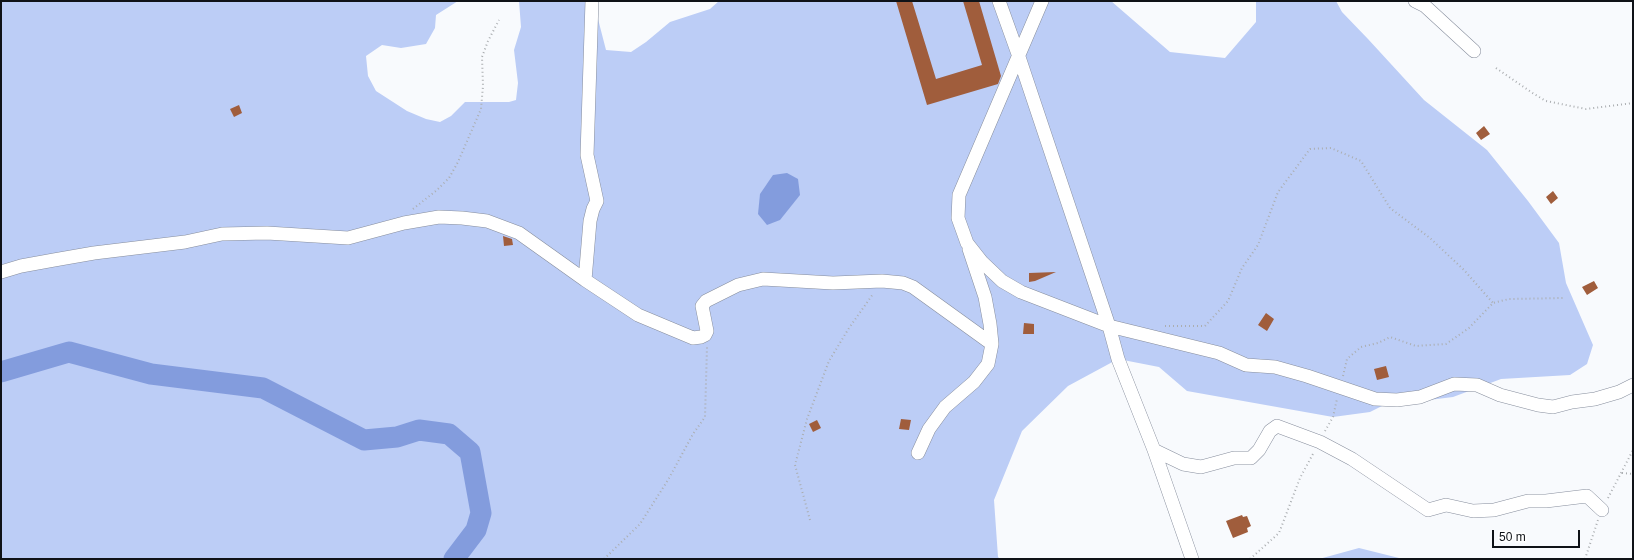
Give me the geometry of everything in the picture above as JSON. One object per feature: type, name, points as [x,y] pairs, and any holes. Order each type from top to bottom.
[{"type":"street","points":[[585,280],[590,221],[597,201],[587,155],[592,1]]},
{"type":"street","points":[[999,1],[1109,326],[1118,359],[1154,450],[1192,559]]},
{"type":"street","points":[[918,453],[929,429],[945,407],[974,382],[988,364],[992,344],[990,324],[985,297],[958,218],[959,195],[1018,54],[1042,1]]},
{"type":"street","points":[[1415,1],[1424,6],[1474,51]]},
{"type":"street","points":[[1,272],[21,266],[94,253],[185,242],[222,234],[267,233],[348,238],[404,223],[439,217],[462,218],[487,222],[519,233],[585,280],[638,314],[693,338],[705,335],[707,330],[702,306],[706,301],[738,286],[763,279],[833,283],[882,281],[903,283],[913,287],[992,344]]},
{"type":"street","points":[[967,243],[982,262],[1002,281],[1021,292],[1109,326],[1219,352],[1246,365],[1275,367],[1375,399],[1397,400],[1420,397],[1454,384],[1477,385],[1500,395],[1538,405],[1553,407],[1620,392],[1633,385]]},
{"type":"street","points":[[1154,450],[1183,464],[1200,467],[1234,458],[1251,458],[1259,450],[1270,431],[1277,426],[1320,442],[1352,459],[1428,510],[1446,505],[1473,511],[1494,510],[1528,501],[1546,501],[1587,496],[1602,510]]},
{"type":"path","points":[[404,223],[411,211],[449,178],[458,162],[481,109],[483,86],[482,57],[488,41],[499,20]]},
{"type":"path","points":[[1496,68],[1546,101],[1586,109],[1633,103]]},
{"type":"path","points":[[1165,326],[1205,326],[1228,301],[1242,268],[1258,245],[1278,192],[1310,149],[1330,148],[1361,161],[1390,208],[1435,244],[1464,270],[1493,303]]},
{"type":"path","points":[[810,520],[795,465],[807,419],[829,361],[849,328],[882,281]]},
{"type":"path","points":[[604,559],[640,524],[668,480],[704,417],[707,330]]},
{"type":"path","points":[[1622,472],[1633,474]]},
{"type":"shaded area","points":[[1,1],[458,1],[436,15],[435,28],[426,44],[401,48],[382,45],[366,56],[368,76],[376,91],[407,111],[426,119],[440,122],[451,116],[465,102],[509,102],[516,100],[518,83],[514,50],[521,27],[519,1],[590,1],[598,19],[606,50],[631,52],[646,42],[670,22],[710,9],[719,1],[1111,1],[1170,52],[1225,58],[1256,22],[1256,1],[1336,1],[1342,12],[1424,100],[1487,150],[1528,201],[1559,243],[1566,283],[1593,345],[1587,364],[1570,375],[1501,379],[1453,397],[1421,401],[1390,402],[1370,412],[1333,417],[1187,391],[1159,367],[1118,359],[1068,386],[1022,431],[994,500],[998,557],[1000,559],[1,559]]},
{"type":"shaded area","points":[[787,173],[798,179],[800,195],[780,220],[767,225],[758,214],[760,194],[773,175]]},
{"type":"shaded area","points":[[1359,548],[1403,559],[1319,559]]},
{"type":"building","points":[[896,1],[912,1],[936,79],[982,65],[963,1],[979,1],[1001,76],[998,84],[927,105]]},
{"type":"building","points":[[239,105],[242,113],[234,117],[230,109]]},
{"type":"building","points":[[1484,126],[1490,134],[1481,140],[1476,133]]},
{"type":"building","points":[[1553,191],[1558,198],[1551,204],[1546,197]]},
{"type":"building","points":[[503,236],[512,239],[513,245],[504,246]]},
{"type":"building","points":[[1056,272],[1035,281],[1029,282],[1029,273]]},
{"type":"building","points":[[1594,281],[1598,288],[1587,295],[1582,287]]},
{"type":"building","points":[[1266,313],[1274,319],[1267,331],[1258,325]]},
{"type":"building","points":[[1024,323],[1034,324],[1034,334],[1023,334]]},
{"type":"building","points":[[1386,366],[1389,377],[1377,380],[1374,369]]},
{"type":"building","points":[[901,419],[911,420],[909,430],[899,429]]},
{"type":"building","points":[[817,420],[821,428],[813,432],[809,424]]},
{"type":"building","points":[[1242,515],[1243,517],[1247,516],[1251,526],[1247,528],[1248,532],[1233,538],[1226,521]]},
{"type":"waterway","points":[[1,372],[69,352],[151,374],[263,388],[364,440],[397,437],[419,430],[449,434],[470,452],[481,513],[476,530],[454,559]]}]
